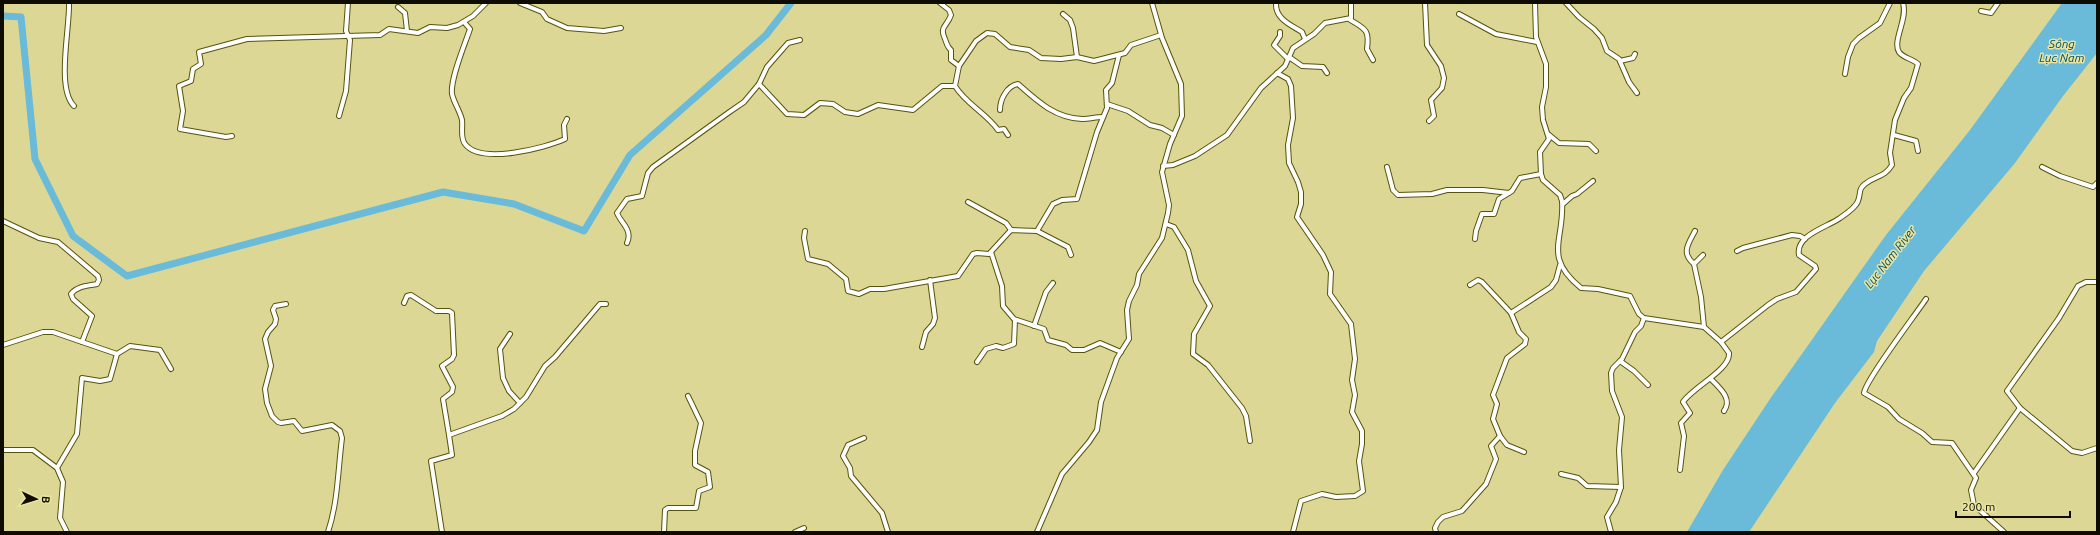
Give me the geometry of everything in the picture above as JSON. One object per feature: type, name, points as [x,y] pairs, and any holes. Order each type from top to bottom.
[{"type":"street","points":[[69,3],[69,24],[64,55],[67,94],[74,106]]},
{"type":"street","points":[[339,116],[346,97],[350,44],[346,31],[348,3]]},
{"type":"street","points":[[232,136],[226,137],[180,129],[183,111],[179,86],[191,81],[193,69],[201,64],[199,52],[242,40],[380,35],[389,29],[418,33],[430,27],[447,28],[464,22],[478,12],[486,3]]},
{"type":"street","points":[[520,3],[542,12],[547,19],[567,28],[604,31],[621,28]]},
{"type":"street","points":[[940,3],[951,13],[942,34],[947,47],[951,50],[951,60],[959,66]]},
{"type":"street","points":[[1037,532],[1062,474],[1097,430],[1101,402],[1117,358],[1129,339],[1127,310],[1129,301],[1137,285],[1139,274],[1162,238],[1166,224],[1169,209],[1162,177],[1163,166],[1183,113],[1182,84],[1161,35],[1152,3]]},
{"type":"street","points":[[1276,3],[1277,14],[1292,27],[1302,32],[1305,39]]},
{"type":"street","points":[[1349,19],[1352,16],[1351,3]]},
{"type":"street","points":[[1426,3],[1427,45],[1441,66],[1444,78],[1442,88],[1431,100],[1434,116],[1429,121]]},
{"type":"street","points":[[1511,313],[1551,287],[1556,280],[1560,265],[1559,238],[1563,204],[1560,195],[1543,180],[1541,174],[1540,153],[1548,142],[1548,134],[1542,120],[1542,107],[1546,87],[1546,64],[1537,42],[1535,3]]},
{"type":"street","points":[[1566,3],[1578,17],[1594,29],[1602,38],[1607,51],[1620,60],[1629,82],[1637,93]]},
{"type":"street","points":[[1845,74],[1848,57],[1853,44],[1880,23],[1890,3]]},
{"type":"street","points":[[1721,342],[1777,299],[1796,292],[1815,271],[1815,266],[1799,255],[1799,249],[1805,239],[1852,209],[1858,201],[1859,192],[1864,185],[1887,174],[1892,165],[1890,153],[1894,135],[1895,120],[1904,98],[1911,88],[1918,64],[1901,54],[1898,47],[1905,15],[1903,3]]},
{"type":"street","points":[[1980,11],[1991,13],[1998,3]]},
{"type":"street","points":[[398,7],[405,13],[407,31]]},
{"type":"street","points":[[1063,14],[1070,20],[1073,28],[1077,57]]},
{"type":"street","points":[[1459,14],[1496,34],[1537,42]]},
{"type":"street","points":[[1163,166],[1173,165],[1195,156],[1227,135],[1261,88],[1277,73],[1289,58],[1293,48],[1314,34],[1324,23],[1349,19],[1362,26],[1369,39],[1367,49],[1373,60]]},
{"type":"street","points":[[464,22],[470,29],[453,81],[452,94],[460,115],[463,141],[466,146],[495,155],[525,150],[565,139],[564,125],[567,119]]},
{"type":"street","points":[[1280,32],[1280,36],[1274,45],[1299,65],[1323,67],[1327,73]]},
{"type":"street","points":[[955,86],[959,66],[976,41],[982,35],[990,33],[997,35],[1010,47],[1027,49],[1041,58],[1056,59],[1077,57],[1094,61],[1125,53],[1131,45],[1161,35]]},
{"type":"street","points":[[627,243],[627,229],[617,213],[627,199],[642,196],[651,169],[728,113],[738,108],[760,84],[767,67],[788,43],[800,40]]},
{"type":"street","points":[[1620,60],[1632,58],[1635,54]]},
{"type":"street","points":[[1038,231],[1053,204],[1062,200],[1077,199],[1107,104],[1106,90],[1112,83],[1119,55]]},
{"type":"street","points":[[1277,73],[1288,79],[1291,86],[1293,118],[1288,152],[1290,168],[1298,182],[1301,192],[1301,204],[1297,217],[1325,259],[1331,272],[1331,297],[1351,324],[1355,359],[1352,380],[1355,395],[1352,412],[1361,429],[1363,439],[1359,461],[1363,491],[1355,496],[1336,497],[1322,494],[1301,501],[1293,532]]},
{"type":"street","points":[[760,84],[787,114],[804,115],[808,114],[820,103],[833,104],[845,112],[858,114],[878,105],[913,110],[942,86],[955,86],[970,103],[988,117],[998,130],[1004,129],[1008,135]]},
{"type":"street","points":[[1000,110],[1003,95],[1015,84],[1018,84],[1033,98],[1058,114],[1079,119],[1103,117]]},
{"type":"street","points":[[1107,104],[1128,111],[1150,125],[1162,128],[1174,135]]},
{"type":"street","points":[[1548,134],[1559,143],[1589,144],[1596,151]]},
{"type":"street","points":[[1894,135],[1916,141],[1918,151]]},
{"type":"street","points":[[1387,167],[1393,190],[1398,195],[1432,194],[1447,190],[1483,190],[1509,193]]},
{"type":"street","points":[[2042,167],[2060,176],[2093,187],[2097,183]]},
{"type":"street","points":[[1475,239],[1482,214],[1494,214],[1499,199],[1509,193],[1520,178],[1541,174]]},
{"type":"street","points":[[1563,204],[1593,181]]},
{"type":"street","points":[[968,202],[1006,223],[1011,230]]},
{"type":"street","points":[[3,221],[39,238],[58,242],[98,276],[98,284],[74,290],[71,294],[73,299],[92,316],[82,342]]},
{"type":"street","points":[[1166,224],[1174,227],[1188,250],[1196,281],[1210,306],[1194,334],[1192,354],[1208,366],[1242,408],[1246,416],[1250,441]]},
{"type":"street","points":[[805,231],[804,238],[808,259],[825,263],[836,270],[846,279],[849,292],[859,294],[870,289],[884,289],[958,276],[975,253],[985,255],[991,252],[1011,230],[1038,231],[1068,247],[1071,255]]},
{"type":"street","points":[[1695,231],[1685,249],[1686,256],[1694,264],[1701,297],[1704,327]]},
{"type":"street","points":[[1737,251],[1743,248],[1792,235],[1800,236],[1805,239]]},
{"type":"street","points":[[991,252],[1002,286],[1002,305],[1015,320],[1045,330],[1048,340],[1066,345],[1072,350],[1084,350],[1100,343],[1121,352]]},
{"type":"street","points":[[1694,264],[1703,255]]},
{"type":"street","points":[[1560,265],[1581,288],[1598,289],[1630,296],[1639,314],[1644,318],[1704,327],[1721,342],[1729,353],[1729,358],[1711,379],[1690,393],[1683,402],[1690,413],[1681,423],[1684,436],[1680,470]]},
{"type":"street","points":[[922,347],[927,329],[933,324],[935,318],[930,280]]},
{"type":"street","points":[[1470,285],[1480,281],[1511,313],[1527,342],[1505,360],[1493,393],[1497,404],[1493,421],[1500,436],[1507,445],[1524,452]]},
{"type":"street","points":[[2097,282],[2086,282],[2078,286],[2058,318],[2008,389],[2007,393],[2020,408],[2072,451],[2082,453],[2097,448]]},
{"type":"street","points":[[1034,326],[1046,292],[1053,283]]},
{"type":"street","points":[[404,303],[407,296],[411,295],[436,311],[449,310],[453,314],[454,356],[450,361],[442,366],[453,387],[452,392],[443,398],[452,455],[432,461],[431,464],[442,532]]},
{"type":"street","points":[[1926,299],[1877,368],[1864,388],[1864,393],[1888,407],[1899,418],[1922,433],[1932,442],[1952,443],[1974,473],[1976,480],[1971,490],[1974,505],[2004,532]]},
{"type":"street","points":[[286,304],[274,308],[272,312],[276,318],[276,324],[268,332],[265,339],[271,366],[265,389],[272,416],[278,422],[296,422],[302,431],[332,425],[340,431],[342,438],[338,486],[332,521],[328,532]]},
{"type":"street","points":[[449,435],[502,416],[511,411],[520,403],[545,366],[559,353],[598,306],[606,304]]},
{"type":"street","points":[[1611,532],[1607,517],[1616,502],[1620,487],[1622,418],[1612,391],[1611,378],[1613,368],[1620,361],[1635,332],[1642,326],[1644,318]]},
{"type":"street","points":[[977,362],[986,349],[996,346],[1003,348],[1013,345],[1015,320]]},
{"type":"street","points":[[3,345],[48,332],[60,334],[117,354]]},
{"type":"street","points":[[510,334],[500,349],[503,378],[509,390],[520,403]]},
{"type":"street","points":[[57,468],[77,434],[82,378],[100,381],[110,379],[117,354],[130,346],[160,350],[171,369]]},
{"type":"street","points":[[1620,361],[1634,370],[1648,385]]},
{"type":"street","points":[[1711,379],[1728,400],[1728,405],[1724,410]]},
{"type":"street","points":[[664,532],[665,510],[668,508],[694,509],[698,505],[699,491],[710,487],[708,472],[695,465],[695,451],[701,423],[688,396]]},
{"type":"street","points":[[1974,473],[2020,408]]},
{"type":"street","points":[[1436,532],[1435,528],[1443,517],[1462,511],[1474,495],[1485,486],[1496,459],[1491,446],[1500,436]]},
{"type":"street","points":[[864,438],[848,445],[843,456],[850,468],[851,476],[884,516],[888,532]]},
{"type":"street","points":[[3,450],[33,450],[57,468],[63,482],[60,518],[67,532]]},
{"type":"street","points":[[1561,474],[1578,478],[1587,486],[1620,487]]},
{"type":"street","points":[[796,532],[804,528]]},
{"type":"water","name":"Sông Lục Nam","points":[[2062,3],[2097,3],[2097,53],[2063,96],[2015,163],[1924,271],[1877,341],[1874,352],[1835,403],[1749,532],[1687,532],[1723,470],[1770,399],[1886,235],[1970,130]]},
{"type":"waterway","points":[[3,16],[21,17],[35,159],[73,236],[127,276],[443,192],[514,204],[584,231],[630,155],[766,35],[791,3]]},
{"type":"water label","name":"Lục Nam River","points":[[1890,257]]}]
